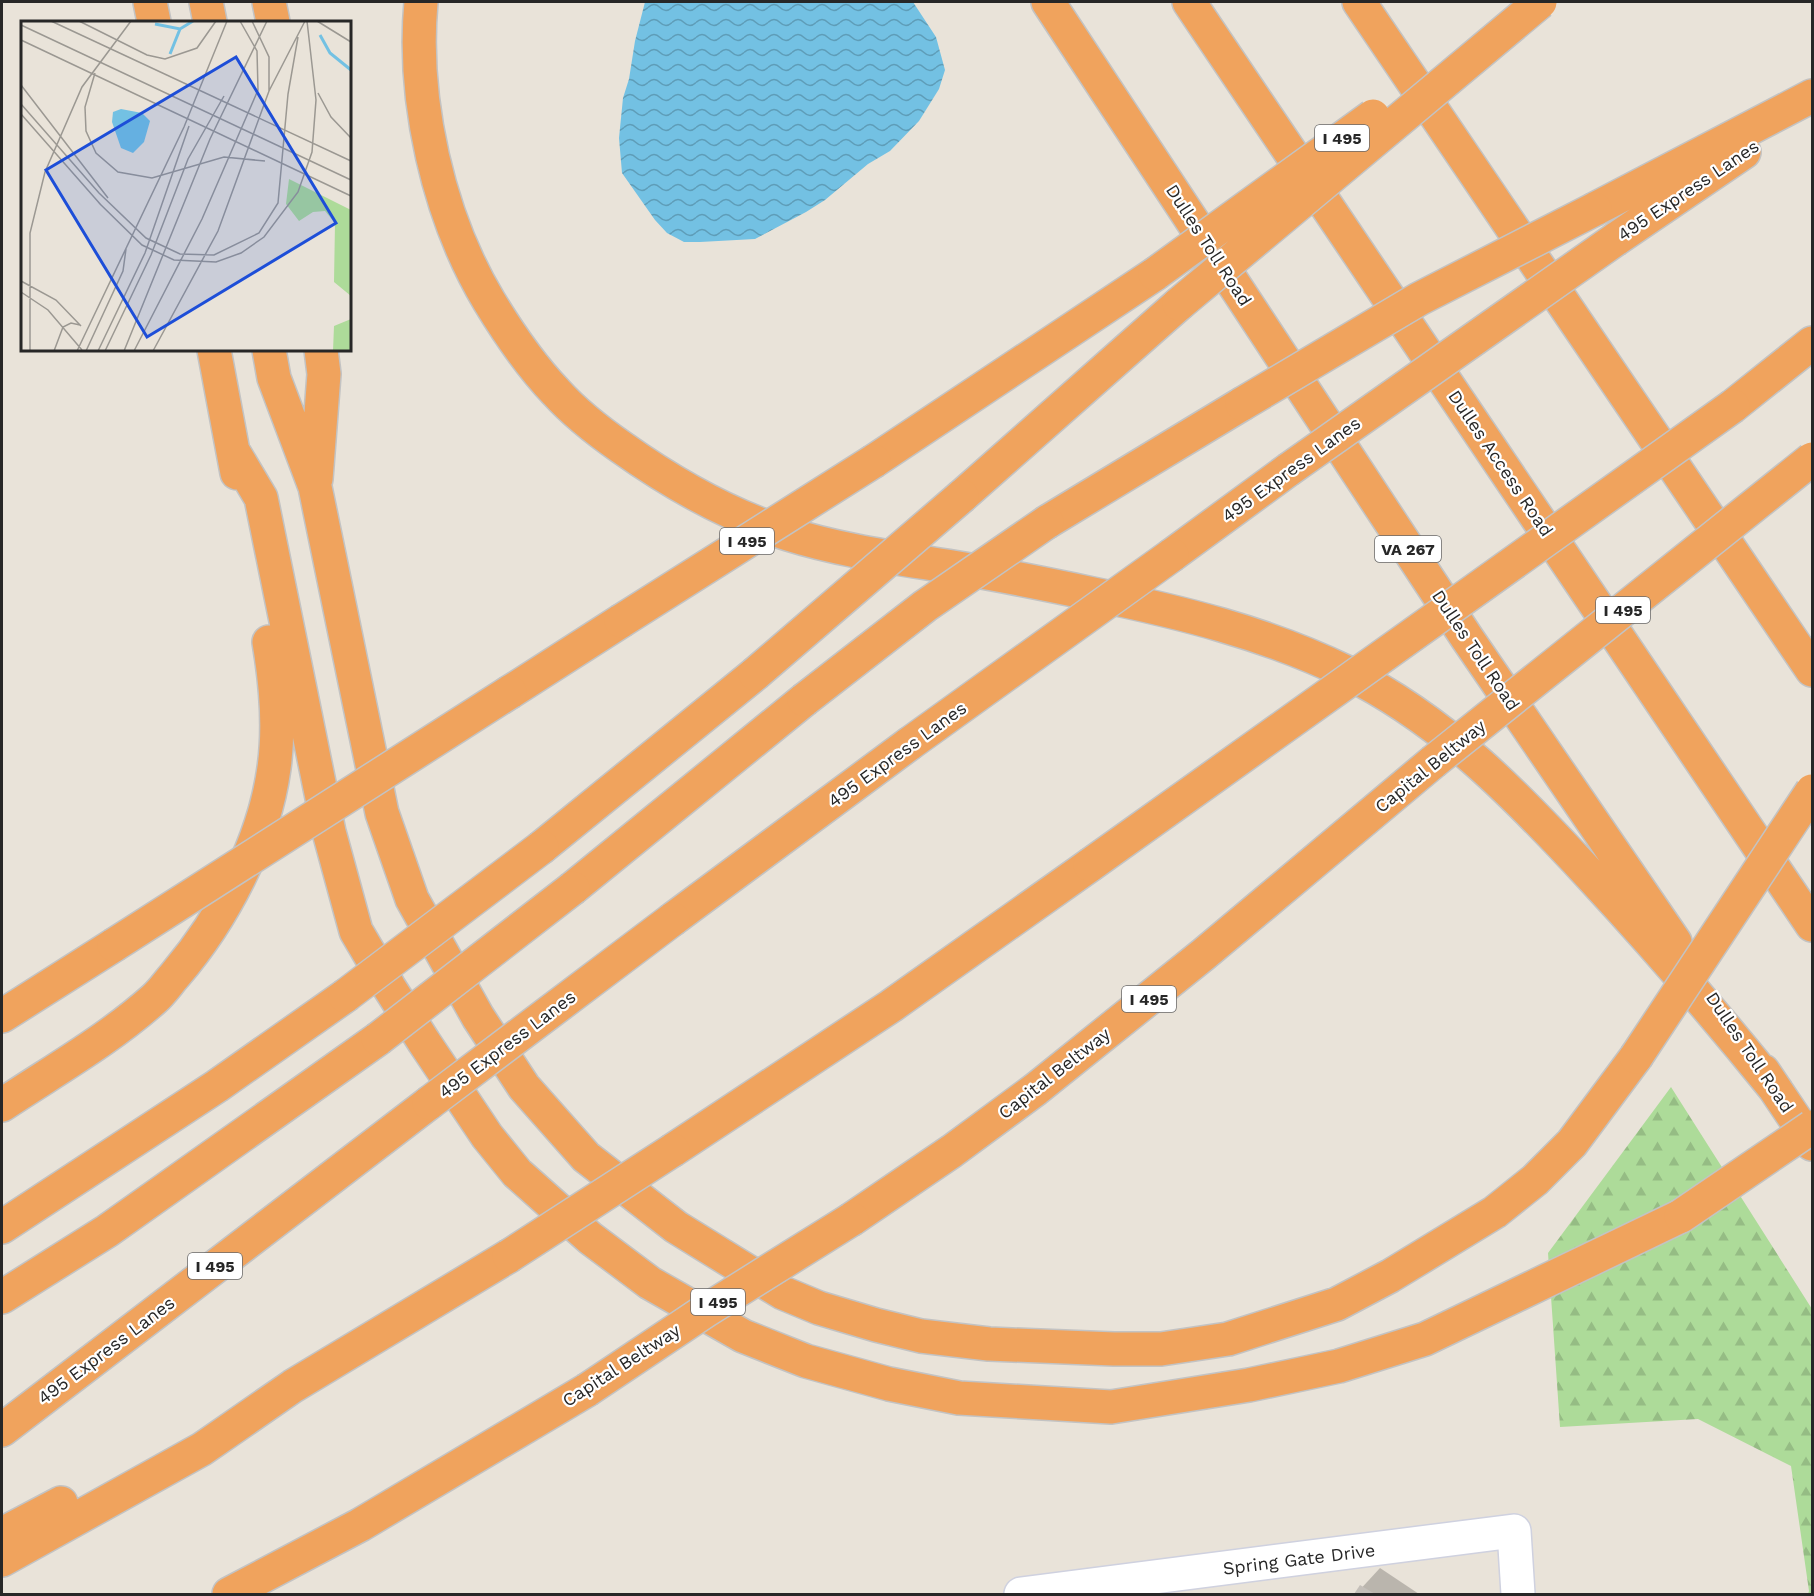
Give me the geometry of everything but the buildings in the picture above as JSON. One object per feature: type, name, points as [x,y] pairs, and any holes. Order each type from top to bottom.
[{"type":"highway","points":[[150,2],[154,21]]},
{"type":"highway","points":[[206,2],[210,21]]},
{"type":"highway","points":[[270,2],[273,21]]},
{"type":"highway","points":[[421,2],[420,50],[427,127],[443,192],[466,255],[480,286],[518,346],[560,397],[604,435],[653,470],[708,502],[789,534],[852,550],[1002,575],[1203,619],[1307,655],[1373,686],[1437,728],[1514,794],[1636,924],[1727,1029],[1776,1090]]},
{"type":"highway","name":"Dulles Toll Road","points":[[1048,2],[1467,638],[1812,1144]]},
{"type":"highway","name":"Dulles Access Road","points":[[1189,2],[1812,925]]},
{"type":"highway","points":[[1359,2],[1812,670]]},
{"type":"highway","name":"I 495","points":[[2,1016],[874,460],[1155,274],[1529,2]]},
{"type":"highway","points":[[2,1227],[217,1086],[345,996],[542,847],[755,674],[962,496],[1179,304],[1540,2]]},
{"type":"highway","points":[[2,1297],[107,1231],[378,1039],[573,888],[804,700],[925,606],[1047,522],[1419,299],[1812,96]]},
{"type":"highway","name":"495 Express Lanes","points":[[2,1430],[429,1102],[909,744],[1288,470],[1616,238],[1812,106]]},
{"type":"highway","points":[[2,1560],[202,1449],[293,1386],[509,1256],[891,1006],[1733,406],[1812,343]]},
{"type":"highway","points":[[2,1105],[115,1031],[156,997],[189,958],[219,915],[243,868],[262,818],[274,769],[278,720],[275,675],[214,351]]},
{"type":"highway","points":[[269,351],[274,378],[315,487],[382,813],[412,899],[478,1017],[524,1087],[586,1157],[676,1227],[783,1293],[819,1308],[921,1336],[989,1344],[1114,1350],[1161,1349],[1228,1339],[1337,1304],[1390,1276],[1495,1212],[1535,1180],[1572,1143],[1636,1057],[1812,791]]},
{"type":"highway","points":[[315,487],[324,374],[321,351]]},
{"type":"highway","points":[[233,451],[261,498],[329,832],[356,931],[388,987],[475,1117],[518,1173],[590,1238],[651,1283],[742,1336],[806,1361],[858,1376],[959,1398],[1111,1407],[1249,1386],[1339,1366],[1425,1339],[1681,1216],[1812,1127]]},
{"type":"highway","name":"Capital Beltway","points":[[229,1594],[360,1525],[587,1390],[705,1311],[852,1219],[952,1151],[1036,1089],[1204,954],[1433,762],[1812,459]]},
{"type":"highway","points":[[2,1534],[293,1386]]},
{"type":"street","name":"Spring Gate Drive","points":[[1021,1594],[1514,1531],[1518,1594]]},
{"type":"green space","points":[[1671,1087],[1812,1309],[1812,1594],[1808,1594],[1791,1466],[1698,1419],[1560,1427],[1548,1253]]},
{"type":"water","points":[[645,2],[913,2],[936,37],[945,70],[939,89],[919,121],[890,151],[868,164],[825,200],[755,239],[684,242],[667,233],[655,220],[622,173],[619,138],[623,98]]}]
